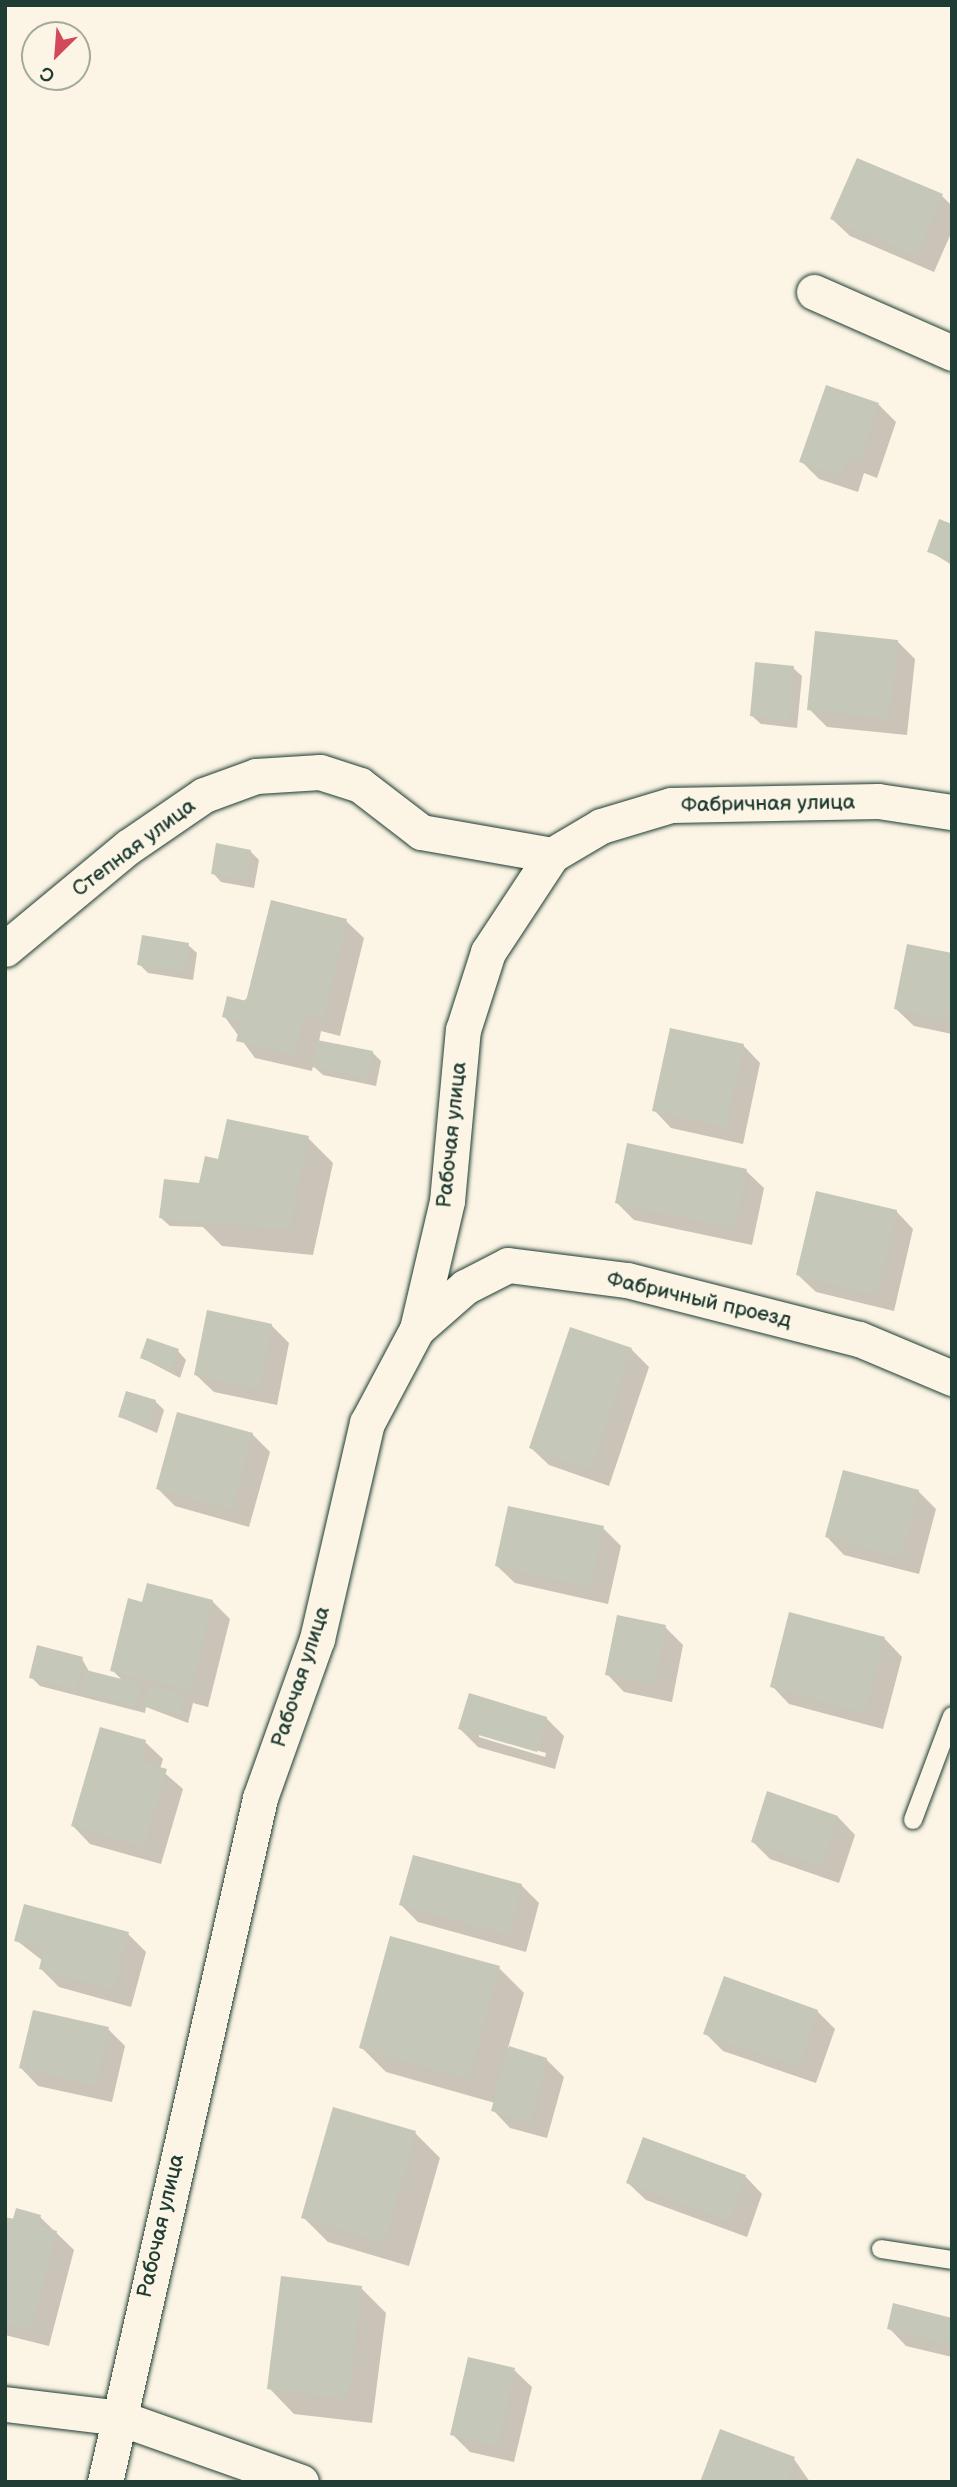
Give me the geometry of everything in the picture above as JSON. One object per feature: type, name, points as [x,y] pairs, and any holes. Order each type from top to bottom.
[{"type":"street","points":[[814,292],[952,353]]},
{"type":"street","name":"Степная улица","points":[[5,949],[128,847],[204,795],[256,776],[320,772],[360,785],[421,831],[552,855]]},
{"type":"street","name":"Фабричная улица","points":[[552,855],[601,826],[671,806],[878,802],[952,812]]},
{"type":"street","name":"Рабочая улица","points":[[105,2482],[260,1798],[317,1639],[367,1423],[417,1329],[447,1201],[463,1030],[488,952],[552,855]]},
{"type":"street","name":"Фабричный проезд","points":[[417,1329],[465,1287],[508,1265],[627,1280],[859,1339],[952,1378]]},
{"type":"street","points":[[5,2404],[120,2418],[301,2482]]},
{"type":"lane","points":[[913,1820],[952,1716]]},
{"type":"lane","points":[[881,2249],[952,2260]]},
{"type":"building","points":[[857,158],[943,194],[916,256],[830,219]]},
{"type":"building","points":[[826,385],[879,403],[859,461],[847,456],[840,476],[799,462]]},
{"type":"building","points":[[939,519],[952,524],[952,560],[927,552]]},
{"type":"building","points":[[815,631],[898,640],[889,719],[807,710]]},
{"type":"building","points":[[755,662],[794,666],[789,720],[750,716]]},
{"type":"building","points":[[216,843],[251,850],[245,880],[211,874]]},
{"type":"building","points":[[271,900],[347,919],[323,1019],[304,1015],[294,1055],[236,1041],[241,1022],[222,1017],[227,996],[246,1001]]},
{"type":"building","points":[[142,935],[189,943],[184,972],[137,965]]},
{"type":"building","points":[[907,944],[952,953],[952,1021],[894,1009]]},
{"type":"building","points":[[670,1028],[744,1044],[726,1127],[652,1111]]},
{"type":"building","points":[[317,1040],[373,1051],[367,1078],[312,1067]]},
{"type":"building","points":[[227,1119],[309,1136],[289,1230],[159,1218],[164,1179],[199,1183],[205,1156],[218,1159]]},
{"type":"building","points":[[627,1143],[747,1169],[734,1228],[615,1203]]},
{"type":"building","points":[[816,1191],[897,1210],[876,1295],[796,1275]]},
{"type":"building","points":[[207,1310],[272,1324],[259,1389],[194,1375]]},
{"type":"building","points":[[570,1327],[632,1348],[591,1470],[529,1448]]},
{"type":"building","points":[[147,1338],[179,1349],[171,1370],[140,1358]]},
{"type":"building","points":[[126,1391],[156,1400],[149,1426],[118,1417]]},
{"type":"building","points":[[177,1412],[253,1433],[232,1510],[156,1489]]},
{"type":"building","points":[[843,1470],[919,1490],[901,1558],[825,1537]]},
{"type":"building","points":[[508,1506],[604,1526],[591,1587],[495,1566]]},
{"type":"building","points":[[147,1583],[213,1600],[191,1690],[110,1671],[128,1598],[142,1602]]},
{"type":"building","points":[[789,1612],[885,1637],[865,1713],[770,1687]]},
{"type":"building","points":[[617,1615],[666,1625],[654,1685],[605,1675]]},
{"type":"building","points":[[37,1645],[83,1657],[75,1689],[29,1678]]},
{"type":"building","points":[[86,1670],[141,1684],[136,1706],[80,1692]]},
{"type":"building","points":[[148,1686],[185,1695],[180,1715],[143,1706]]},
{"type":"building","points":[[469,1693],[547,1717],[537,1752],[458,1729]]},
{"type":"building","points":[[100,1727],[146,1740],[140,1762],[167,1769],[144,1847],[71,1826]]},
{"type":"building","points":[[767,1791],[838,1816],[822,1866],[751,1842]]},
{"type":"building","points":[[413,1855],[522,1884],[509,1935],[399,1905]]},
{"type":"building","points":[[24,1904],[129,1932],[113,1990],[39,1969],[44,1949],[14,1941]]},
{"type":"building","points":[[390,1936],[500,1966],[468,2079],[359,2048]]},
{"type":"building","points":[[724,1976],[818,2010],[799,2067],[703,2034]]},
{"type":"building","points":[[33,2010],[109,2027],[95,2086],[19,2068]]},
{"type":"building","points":[[509,2046],[547,2058],[530,2122],[491,2111]]},
{"type":"building","points":[[333,2107],[416,2131],[384,2242],[301,2218]]},
{"type":"building","points":[[643,2137],[746,2175],[729,2221],[626,2183]]},
{"type":"building","points":[[16,2208],[41,2215],[38,2226],[57,2231],[31,2330],[5,2323],[5,2217],[13,2219]]},
{"type":"building","points":[[281,2276],[362,2286],[348,2399],[267,2389]]},
{"type":"building","points":[[893,2303],[952,2318],[952,2345],[887,2329]]},
{"type":"building","points":[[468,2357],[515,2368],[497,2446],[450,2435]]},
{"type":"building","points":[[720,2429],[795,2457],[786,2482],[700,2482]]}]
